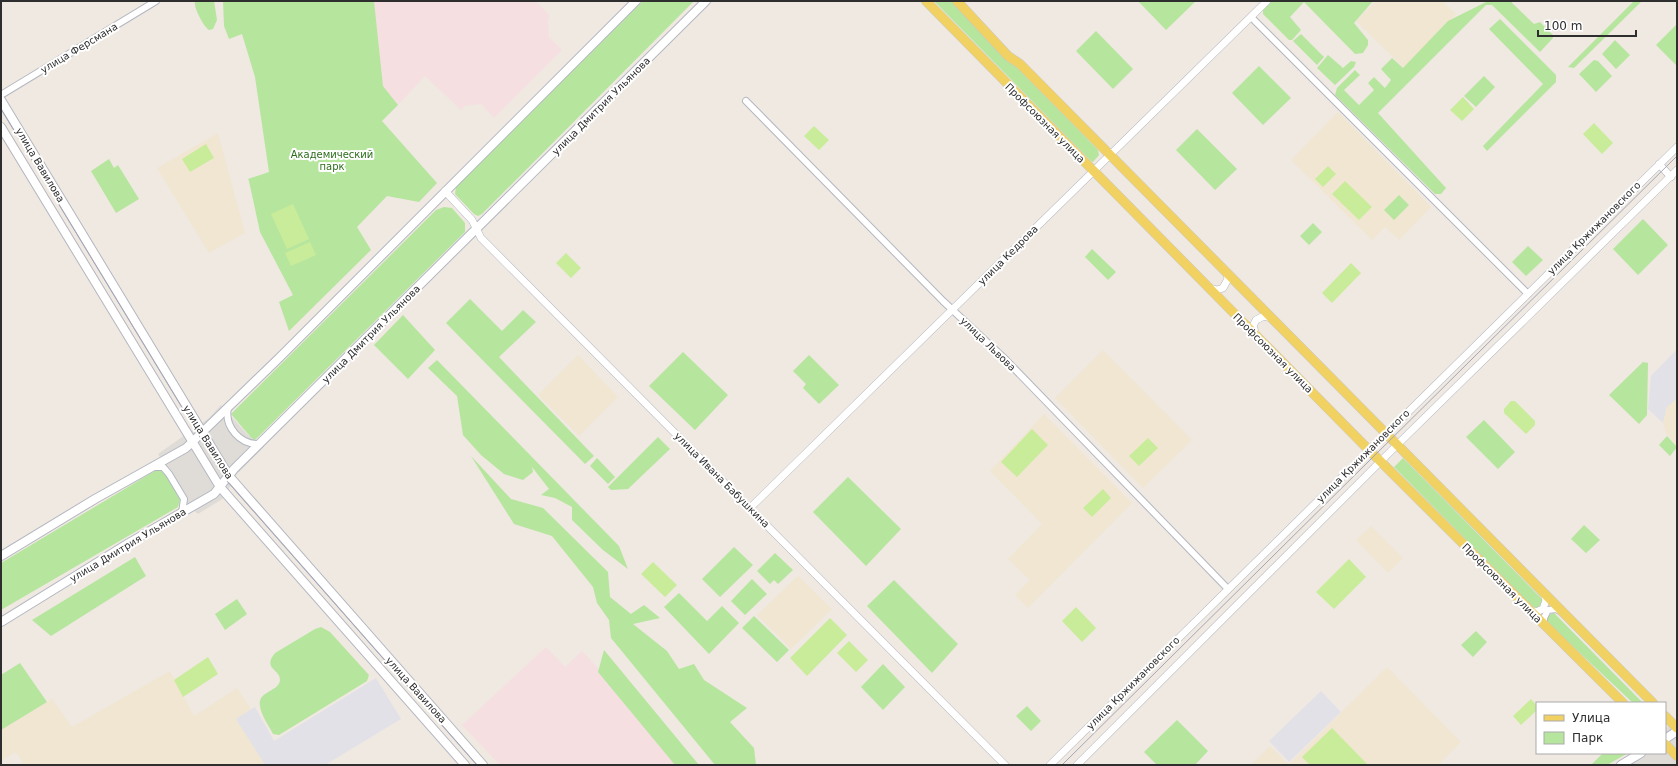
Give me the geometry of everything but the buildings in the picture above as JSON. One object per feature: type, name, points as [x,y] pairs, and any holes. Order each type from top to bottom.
[{"type":"main road","points":[[1,556],[95,499],[186,448],[636,1]]},
{"type":"main road","name":"улица Дмитрия Ульянова","points":[[1,622],[214,494],[260,444],[706,1]]},
{"type":"main road","name":"Профсоюзная улица","points":[[926,1],[1369,450],[1622,702]]},
{"type":"main road","points":[[957,1],[1008,56],[1020,64],[1274,319],[1648,699]]},
{"type":"main road","name":"улица Вавилова","points":[[1,100],[229,476],[483,765]]},
{"type":"main road","name":"улица Вавилова","points":[[1,127],[220,487],[465,765]]},
{"type":"main road","points":[[1666,717],[1677,729],[1666,738]]},
{"type":"main road","points":[[1666,745],[1677,756]]},
{"type":"main road","points":[[1623,764],[1639,754]]},
{"type":"street","name":"улица Ферсмана","points":[[1,95],[156,1]]},
{"type":"street","name":"улица Кедрова","points":[[750,508],[1266,1]]},
{"type":"street","points":[[1251,16],[1528,294]]},
{"type":"street","name":"улица Львова","points":[[746,101],[953,310],[1006,360],[1228,589]]},
{"type":"street","name":"улица Кржижановского","points":[[1050,765],[1386,432],[1677,147]]},
{"type":"street","points":[[1659,164],[1671,176]]},
{"type":"street","name":"улица Кржижановского","points":[[1077,765],[1398,444],[1677,170]]},
{"type":"street","name":"улица Ивана Бабушкина","points":[[445,191],[472,220],[486,242],[1005,765]]},
{"type":"street","points":[[1208,287],[1217,290],[1224,288],[1228,280],[1225,270]]},
{"type":"street","points":[[1257,336],[1253,326],[1258,318],[1264,316],[1274,319]]},
{"type":"street","points":[[228,407],[227,421],[234,433],[247,443],[260,444]]},
{"type":"street","points":[[153,467],[163,467],[169,474],[184,499],[182,513]]},
{"type":"street","points":[[1526,608],[1536,612],[1543,609],[1546,600],[1543,592]]},
{"type":"street","points":[[1544,626],[1544,618],[1548,610],[1556,609],[1563,613]]},
{"type":"shaded area","points":[[374,1],[536,1],[550,16],[548,19],[549,37],[562,50],[494,118],[481,104],[465,106],[461,110],[425,76],[398,105],[383,86]]},
{"type":"shaded area","points":[[1376,1],[1442,1],[1456,14],[1404,68],[1356,21]]},
{"type":"shaded area","points":[[1338,112],[1431,207],[1399,240],[1385,227],[1372,240],[1291,160]]},
{"type":"shaded area","points":[[218,133],[245,233],[209,253],[157,168]]},
{"type":"shaded area","points":[[1677,349],[1677,399],[1667,407],[1663,423],[1648,409],[1651,376]]},
{"type":"shaded area","points":[[1103,350],[1192,440],[1143,488],[1055,398]]},
{"type":"shaded area","points":[[578,355],[618,397],[579,436],[538,395]]},
{"type":"shaded area","points":[[1677,399],[1677,446],[1666,433],[1663,423],[1667,407]]},
{"type":"shaded area","points":[[221,405],[248,435],[264,447],[236,475],[224,498],[198,514],[186,504],[158,454],[209,418]]},
{"type":"shaded area","points":[[1044,414],[1132,503],[1028,608],[1015,595],[1030,580],[1008,559],[1042,524],[990,471]]},
{"type":"shaded area","points":[[1371,526],[1403,558],[1388,573],[1356,540]]},
{"type":"shaded area","points":[[798,576],[832,609],[791,649],[757,615]]},
{"type":"shaded area","points":[[546,647],[565,667],[582,651],[688,765],[500,765],[462,725]]},
{"type":"shaded area","points":[[1387,667],[1461,742],[1438,765],[1289,764]]},
{"type":"shaded area","points":[[170,671],[194,716],[237,688],[251,709],[236,719],[265,765],[24,765],[16,752],[1,761],[1,730],[52,699],[72,727]]},
{"type":"shaded area","points":[[376,678],[401,719],[325,765],[265,765],[235,719],[255,707],[274,741]]},
{"type":"shaded area","points":[[1321,691],[1341,712],[1289,762],[1269,741]]},
{"type":"shaded area","points":[[1677,720],[1677,765],[1614,765],[1630,754],[1666,754],[1666,728]]},
{"type":"shaded area","points":[[1270,746],[1289,765],[1251,765]]},
{"type":"green space","points":[[195,1],[214,1],[217,20],[213,29],[209,30],[202,21],[197,12]]},
{"type":"green space","name":"Академический парк","points":[[223,1],[374,1],[383,86],[398,105],[382,121],[437,183],[419,202],[387,196],[357,227],[371,250],[289,331],[279,302],[293,295],[260,232],[248,179],[269,172],[255,77],[242,34],[229,39],[224,26]]},
{"type":"green space","points":[[643,1],[694,1],[482,214],[478,216],[474,214],[455,194],[456,187]]},
{"type":"green space","points":[[934,1],[952,1],[1098,150],[1099,155],[1093,162],[1091,161]]},
{"type":"green space","points":[[1138,1],[1196,1],[1166,30]]},
{"type":"green space","points":[[1271,1],[1373,1],[1354,23],[1368,40],[1368,45],[1363,53],[1355,54],[1304,2],[1290,17],[1301,30],[1292,40],[1289,40],[1263,14],[1263,10]]},
{"type":"green space","points":[[1488,1],[1512,1],[1512,3],[1534,24],[1540,22],[1553,35],[1553,38],[1540,52],[1492,5],[1486,5],[1378,113],[1446,188],[1441,194],[1435,194],[1335,95],[1337,88],[1355,70],[1360,75],[1344,90],[1359,105],[1374,90],[1368,83],[1374,77],[1385,88],[1391,80],[1381,69],[1392,58],[1403,68],[1448,21]]},
{"type":"green space","points":[[1634,1],[1642,1],[1574,68],[1568,67]]},
{"type":"green space","points":[[1500,19],[1556,75],[1556,82],[1487,151],[1483,146],[1543,84],[1489,29]]},
{"type":"green space","points":[[1677,24],[1677,66],[1656,45]]},
{"type":"green space","points":[[1096,31],[1133,69],[1113,89],[1076,51]]},
{"type":"green space","points":[[1301,34],[1324,57],[1317,65],[1293,41]]},
{"type":"green space","points":[[1615,40],[1630,55],[1616,69],[1602,54]]},
{"type":"green space","points":[[1328,55],[1343,68],[1351,61],[1356,62],[1354,67],[1335,85],[1317,68]]},
{"type":"green space","points":[[1594,60],[1598,61],[1612,76],[1596,92],[1579,74]]},
{"type":"green space","points":[[1259,66],[1291,98],[1263,125],[1232,93]]},
{"type":"green space","points":[[1484,76],[1495,87],[1476,107],[1464,96]]},
{"type":"green space","points":[[1463,97],[1474,109],[1462,121],[1450,110]]},
{"type":"green space","points":[[1594,123],[1613,143],[1602,154],[1583,134]]},
{"type":"green space","points":[[814,126],[829,140],[819,150],[804,136]]},
{"type":"green space","points":[[1197,129],[1237,169],[1215,190],[1176,150]]},
{"type":"green space","points":[[206,144],[214,158],[190,172],[182,159]]},
{"type":"green space","points":[[109,159],[114,168],[118,165],[139,199],[116,213],[91,171]]},
{"type":"green space","points":[[1328,166],[1336,174],[1323,187],[1315,179]]},
{"type":"green space","points":[[1345,181],[1372,207],[1359,220],[1332,194]]},
{"type":"green space","points":[[1399,195],[1409,205],[1394,220],[1384,210]]},
{"type":"green space","points":[[293,204],[309,239],[287,249],[271,214]]},
{"type":"green space","points":[[444,207],[452,208],[465,223],[465,232],[254,441],[231,414],[436,210]]},
{"type":"green space","points":[[1643,219],[1668,245],[1638,275],[1613,249]]},
{"type":"green space","points":[[1313,223],[1322,232],[1309,245],[1300,236]]},
{"type":"green space","points":[[310,242],[316,255],[291,266],[285,253]]},
{"type":"green space","points":[[1528,246],[1543,260],[1526,276],[1512,262]]},
{"type":"green space","points":[[1092,249],[1116,272],[1108,280],[1085,257]]},
{"type":"green space","points":[[566,253],[581,268],[571,278],[556,263]]},
{"type":"green space","points":[[1351,263],[1361,273],[1332,303],[1322,293]]},
{"type":"green space","points":[[470,299],[502,331],[523,310],[536,322],[499,357],[594,456],[585,464],[446,323]]},
{"type":"green space","points":[[403,315],[435,350],[408,379],[374,345]]},
{"type":"green space","points":[[683,352],[728,395],[695,430],[649,386]]},
{"type":"green space","points":[[809,355],[839,385],[819,404],[803,388],[806,384],[793,371]]},
{"type":"green space","points":[[437,360],[619,546],[628,569],[603,550],[572,520],[572,507],[555,498],[541,495],[549,489],[532,467],[533,472],[523,480],[504,474],[481,455],[463,435],[457,396],[428,368]]},
{"type":"green space","points":[[1643,362],[1648,363],[1647,415],[1639,424],[1609,395]]},
{"type":"green space","points":[[1511,401],[1515,401],[1535,421],[1535,425],[1526,434],[1504,413],[1504,409]]},
{"type":"green space","points":[[1484,420],[1515,452],[1498,469],[1466,437]]},
{"type":"green space","points":[[1032,429],[1048,445],[1017,477],[1001,462]]},
{"type":"green space","points":[[1667,436],[1677,447],[1670,456],[1659,445]]},
{"type":"green space","points":[[658,437],[670,449],[628,489],[611,490],[608,487]]},
{"type":"green space","points":[[1148,438],[1158,448],[1139,466],[1129,456]]},
{"type":"green space","points":[[471,456],[511,499],[543,508],[608,572],[610,597],[631,614],[644,605],[660,618],[633,624],[667,651],[679,669],[694,664],[704,680],[747,708],[730,722],[754,748],[756,765],[715,765],[611,638],[609,620],[597,603],[593,587],[552,536],[514,524]]},
{"type":"green space","points":[[597,458],[615,477],[608,484],[590,466]]},
{"type":"green space","points":[[1403,458],[1542,599],[1543,604],[1538,608],[1533,607],[1394,467]]},
{"type":"green space","points":[[158,469],[165,472],[180,500],[178,507],[1,610],[1,563]]},
{"type":"green space","points":[[848,477],[901,529],[866,566],[813,512]]},
{"type":"green space","points":[[1103,489],[1111,498],[1092,517],[1083,508]]},
{"type":"green space","points":[[1584,525],[1600,540],[1586,553],[1571,539]]},
{"type":"green space","points":[[734,547],[753,565],[720,597],[702,579]]},
{"type":"green space","points":[[775,553],[793,570],[778,584],[774,580],[770,584],[757,571]]},
{"type":"green space","points":[[135,557],[146,576],[51,636],[32,620]]},
{"type":"green space","points":[[1349,559],[1366,577],[1334,609],[1316,592]]},
{"type":"green space","points":[[653,562],[677,585],[665,597],[641,574]]},
{"type":"green space","points":[[752,579],[767,594],[745,615],[731,601]]},
{"type":"green space","points":[[894,580],[958,644],[932,673],[867,606]]},
{"type":"green space","points":[[679,593],[707,621],[722,606],[739,623],[709,654],[664,607]]},
{"type":"green space","points":[[237,599],[247,614],[225,630],[215,614]]},
{"type":"green space","points":[[1076,607],[1096,628],[1082,642],[1062,621]]},
{"type":"green space","points":[[1553,613],[1555,614],[1642,702],[1632,702],[1547,622],[1548,616]]},
{"type":"green space","points":[[754,616],[789,650],[777,662],[742,628]]},
{"type":"green space","points":[[830,618],[847,635],[807,676],[790,658]]},
{"type":"green space","points":[[321,627],[330,632],[369,675],[367,681],[279,735],[273,734],[263,717],[260,706],[262,697],[276,687],[280,680],[279,676],[271,666],[271,658],[275,653],[315,629]]},
{"type":"green space","points":[[1476,631],[1487,642],[1473,657],[1461,645]]},
{"type":"green space","points":[[849,641],[868,660],[856,672],[837,653]]},
{"type":"green space","points":[[604,650],[699,765],[675,765],[598,672]]},
{"type":"green space","points":[[208,657],[218,674],[183,697],[174,680]]},
{"type":"green space","points":[[20,663],[47,702],[1,730],[1,675]]},
{"type":"green space","points":[[883,664],[905,687],[883,710],[861,687]]},
{"type":"green space","points":[[1531,699],[1536,705],[1536,711],[1521,725],[1513,716]]},
{"type":"green space","points":[[1027,706],[1041,721],[1031,731],[1016,716]]},
{"type":"green space","points":[[1177,720],[1208,751],[1195,765],[1157,765],[1144,752]]},
{"type":"green space","points":[[1332,728],[1368,765],[1310,765],[1302,757]]},
{"type":"green space","points":[[1602,754],[1626,754],[1607,765],[1591,765]]},
{"type":"tram line","points":[[1,109],[226,480],[477,765]]},
{"type":"tram line","points":[[1062,765],[1677,156]]}]
